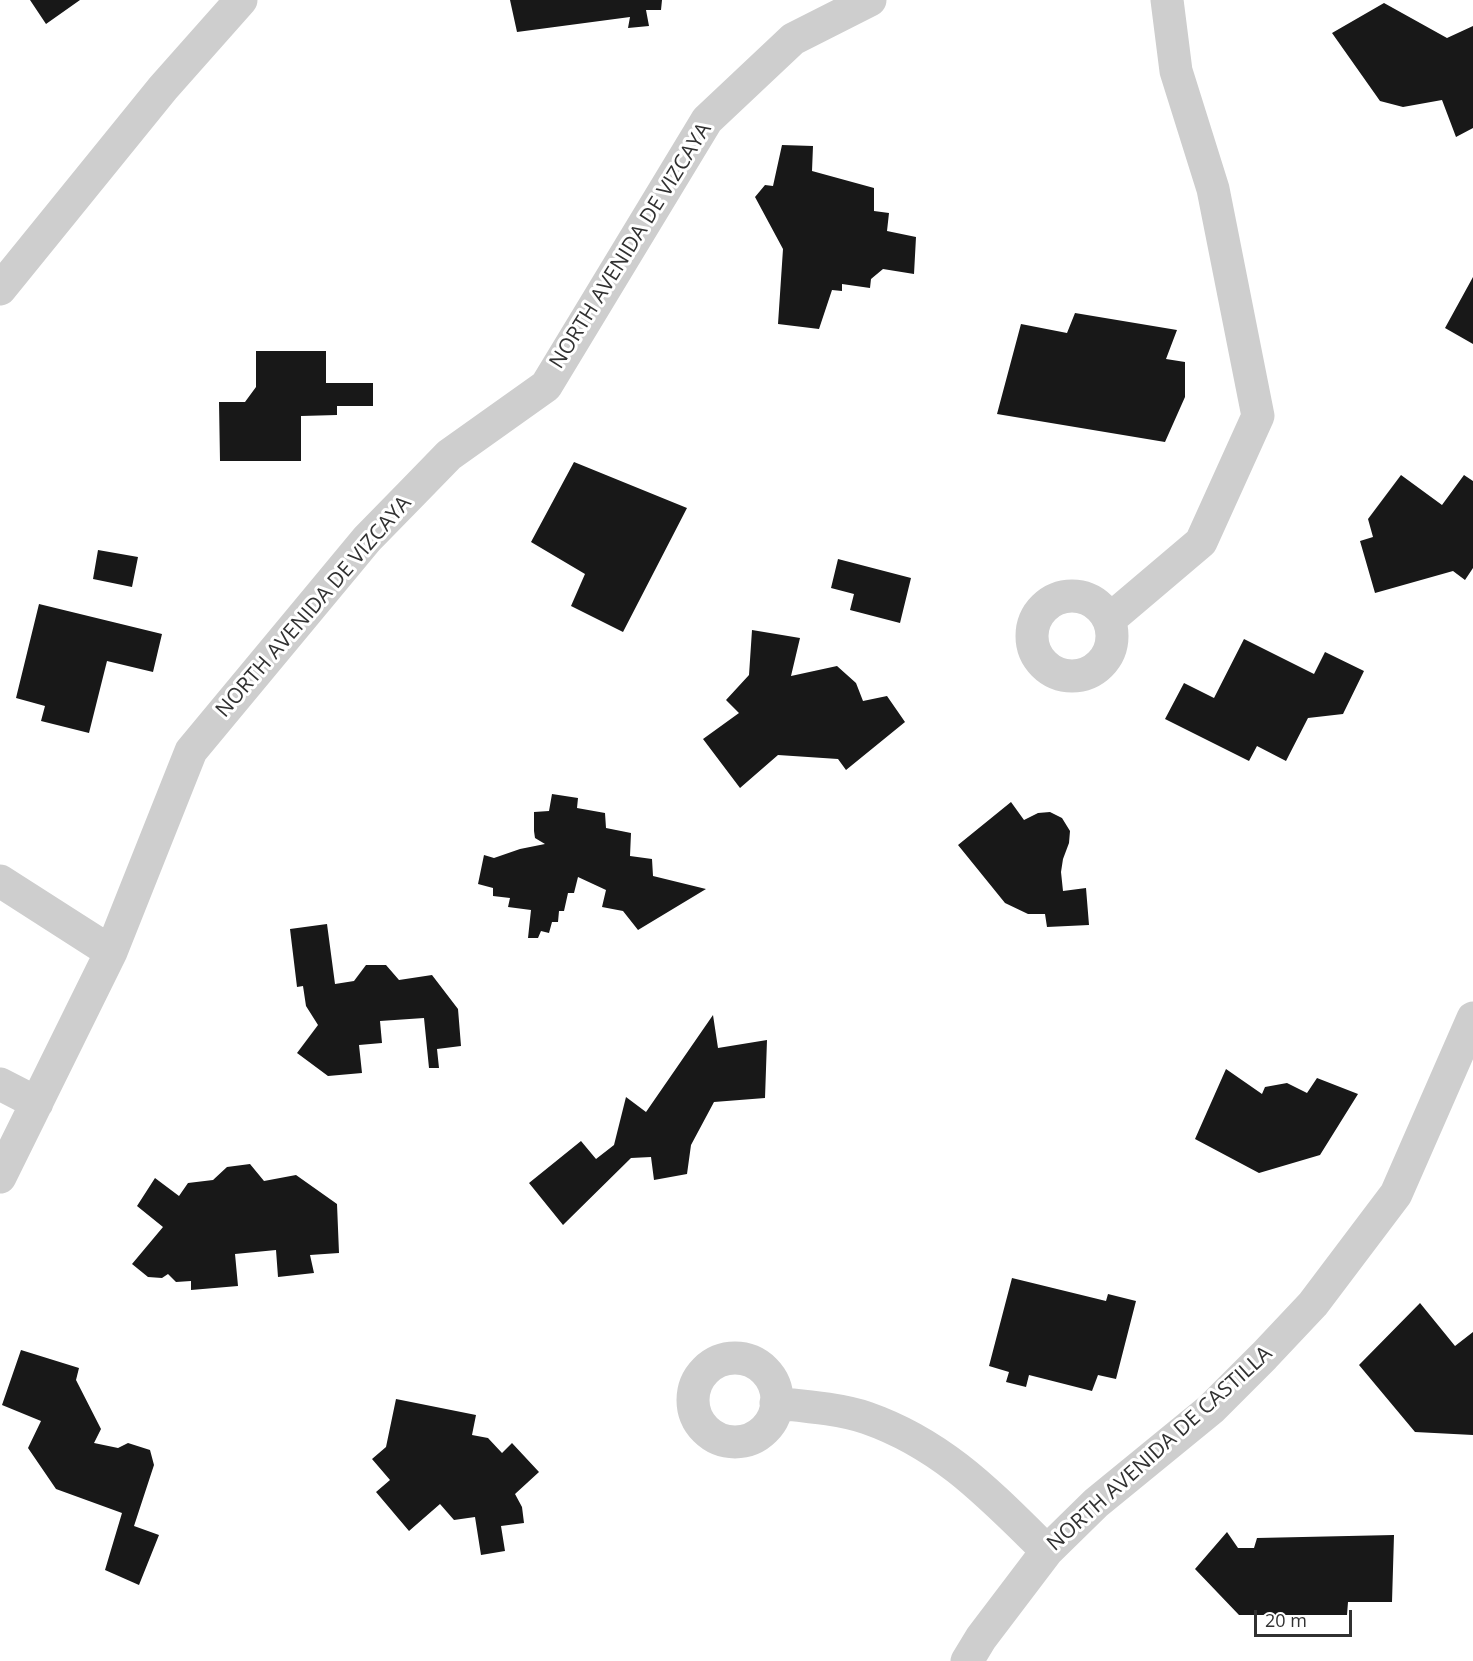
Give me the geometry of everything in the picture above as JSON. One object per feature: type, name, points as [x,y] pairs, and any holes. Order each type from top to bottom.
[{"type":"street","points":[[0,289],[163,88],[241,0]]},
{"type":"street","name":"NORTH AVENIDA DE VIZCAYA","points":[[0,1177],[111,952],[191,751],[367,539],[449,455],[546,386],[707,120],[793,39],[870,0]]},
{"type":"street","points":[[1109,620],[1201,542],[1258,416],[1213,189],[1176,71],[1167,0]]},
{"type":"street","points":[[0,881],[111,952]]},
{"type":"street","name":"NORTH AVENIDA DE CASTILLA","points":[[967,1661],[981,1638],[1047,1551],[1096,1503],[1210,1409],[1313,1304],[1396,1194],[1473,1018]]},
{"type":"street","points":[[0,1084],[36,1103]]},
{"type":"street","points":[[776,1403],[866,1417],[906,1435],[943,1456],[965,1473],[1047,1551]]},
{"type":"building","points":[[30,0],[80,0],[46,24]]},
{"type":"building","points":[[510,0],[662,0],[661,10],[646,10],[649,26],[628,28],[630,17],[517,32]]},
{"type":"building","points":[[1384,3],[1447,38],[1473,26],[1473,128],[1456,137],[1442,100],[1403,107],[1380,101],[1332,33]]},
{"type":"building","points":[[782,145],[813,146],[812,171],[874,188],[874,211],[889,213],[887,231],[916,237],[914,274],[883,269],[871,279],[870,288],[842,284],[842,291],[832,290],[819,329],[778,324],[783,249],[755,197],[765,185],[773,186]]},
{"type":"building","points":[[1473,277],[1473,344],[1445,328]]},
{"type":"building","points":[[1075,313],[1177,330],[1166,359],[1185,362],[1185,397],[1165,442],[997,414],[1021,324],[1067,333]]},
{"type":"building","points":[[256,351],[326,351],[326,383],[373,383],[373,406],[337,406],[337,415],[301,416],[301,461],[220,461],[219,402],[245,402],[256,387]]},
{"type":"building","points":[[574,462],[687,508],[623,632],[571,606],[585,574],[531,542]]},
{"type":"building","points":[[1401,475],[1442,505],[1464,475],[1473,481],[1473,568],[1465,580],[1453,571],[1375,593],[1360,541],[1373,537],[1368,519]]},
{"type":"building","points":[[98,550],[138,557],[132,587],[93,579]]},
{"type":"building","points":[[838,559],[911,578],[900,623],[850,610],[854,594],[831,588]]},
{"type":"building","points":[[39,604],[162,634],[153,672],[107,661],[89,733],[41,721],[45,706],[16,698]]},
{"type":"building","points":[[752,630],[800,638],[791,676],[837,666],[856,683],[863,701],[887,696],[905,722],[846,770],[838,759],[778,755],[740,788],[703,739],[739,713],[726,700],[749,675]]},
{"type":"building","points":[[1244,639],[1314,674],[1325,652],[1364,671],[1343,714],[1308,718],[1286,761],[1257,746],[1249,761],[1165,719],[1184,683],[1214,698]]},
{"type":"building","points":[[552,794],[578,798],[577,808],[605,813],[606,828],[631,833],[630,856],[652,859],[653,876],[706,889],[638,930],[623,911],[602,907],[606,890],[578,877],[574,893],[568,893],[564,911],[559,911],[558,922],[552,922],[549,933],[541,931],[538,938],[528,938],[531,910],[508,907],[510,898],[493,896],[493,888],[478,884],[484,855],[494,858],[545,844],[535,838],[534,812],[549,811]]},
{"type":"building","points":[[1011,802],[1024,820],[1038,813],[1050,812],[1062,818],[1070,831],[1061,872],[1063,891],[1086,888],[1089,925],[1047,927],[1045,914],[1028,914],[1005,903],[958,845]]},
{"type":"building","points":[[327,924],[335,984],[354,981],[366,965],[386,965],[399,980],[432,975],[458,1009],[461,1046],[437,1049],[439,1068],[429,1068],[424,1018],[380,1021],[382,1043],[359,1045],[362,1073],[328,1076],[297,1053],[318,1025],[306,1006],[303,986],[297,987],[290,929]]},
{"type":"building","points":[[713,1015],[718,1048],[767,1040],[765,1098],[714,1102],[691,1145],[687,1174],[654,1180],[651,1157],[631,1158],[563,1225],[529,1183],[581,1141],[596,1159],[614,1145],[626,1097],[646,1112]]},
{"type":"building","points":[[1226,1069],[1262,1094],[1265,1087],[1287,1083],[1307,1093],[1317,1078],[1358,1094],[1320,1155],[1259,1173],[1195,1139]]},
{"type":"building","points":[[250,1164],[264,1181],[296,1175],[337,1204],[339,1253],[310,1255],[314,1273],[278,1277],[276,1250],[235,1254],[238,1286],[191,1290],[191,1281],[176,1282],[168,1274],[162,1278],[148,1277],[132,1264],[163,1227],[137,1206],[155,1178],[179,1196],[188,1183],[213,1180],[227,1167]]},
{"type":"building","points":[[1012,1278],[1106,1301],[1108,1294],[1136,1301],[1116,1379],[1098,1375],[1092,1391],[1029,1375],[1026,1387],[1006,1382],[1009,1372],[989,1366]]},
{"type":"building","points":[[1420,1303],[1455,1346],[1473,1332],[1473,1435],[1415,1432],[1359,1365]]},
{"type":"building","points":[[21,1350],[79,1368],[76,1380],[101,1429],[94,1443],[118,1448],[128,1443],[150,1450],[154,1465],[134,1526],[159,1535],[139,1585],[105,1570],[122,1513],[56,1489],[28,1448],[41,1421],[2,1405]]},
{"type":"building","points":[[396,1399],[476,1415],[472,1435],[488,1438],[502,1453],[512,1443],[539,1472],[515,1494],[522,1507],[524,1523],[501,1526],[505,1551],[481,1555],[475,1517],[454,1520],[440,1504],[409,1531],[376,1492],[390,1480],[372,1459],[386,1447]]},
{"type":"building","points":[[1227,1532],[1238,1548],[1254,1548],[1257,1538],[1394,1535],[1392,1602],[1348,1602],[1347,1615],[1239,1615],[1195,1569]]}]
